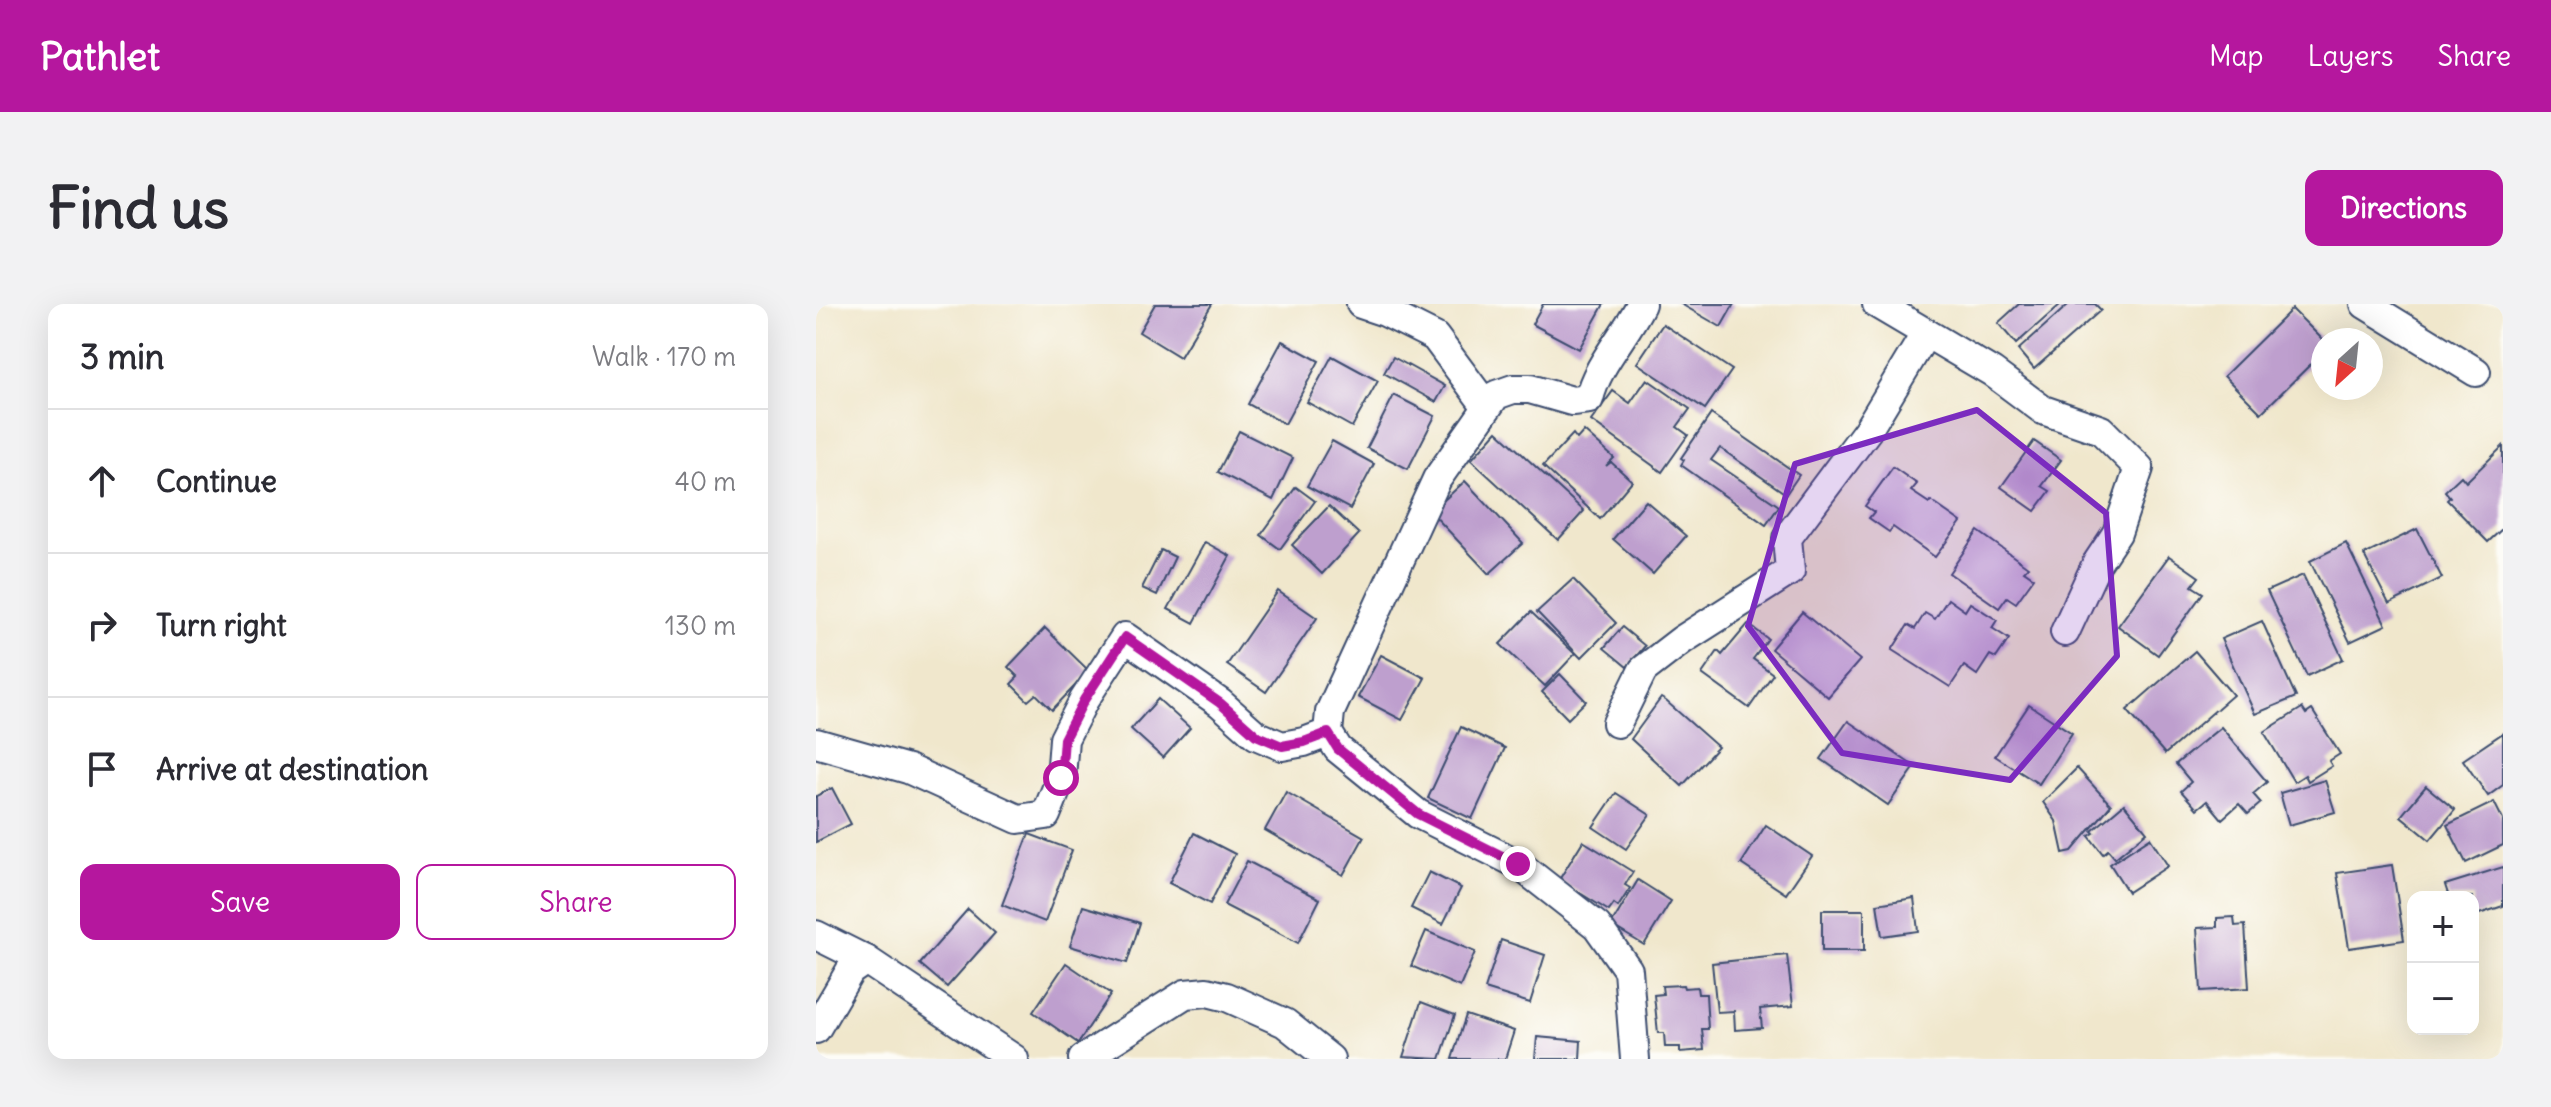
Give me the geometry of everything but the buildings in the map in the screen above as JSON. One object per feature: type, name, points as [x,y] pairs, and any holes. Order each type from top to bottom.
[{"type":"street","points":[[1361,304],[1385,312],[1435,337],[1487,407]]},
{"type":"street","points":[[1635,1059],[1628,970],[1597,926],[1518,864],[1418,814],[1338,749],[1328,733],[1330,712],[1437,479],[1487,407],[1496,395],[1513,389],[1530,389],[1572,401],[1589,399],[1593,381],[1641,304]]},
{"type":"street","points":[[1877,304],[1992,372],[2043,410],[2101,430],[2139,468],[2117,533],[2097,563],[2065,632]]},
{"type":"street","points":[[2365,304],[2476,372]]},
{"type":"street","points":[[1617,723],[1643,670],[1682,640],[1790,571],[1787,538],[1867,431],[1926,333]]},
{"type":"street","points":[[816,743],[908,769],[1018,819],[1046,815],[1061,778],[1064,739],[1084,700],[1125,637],[1220,703],[1256,735],[1282,746],[1328,733]]},
{"type":"street","points":[[816,935],[866,960],[1014,1059]]},
{"type":"street","points":[[816,1029],[850,971],[866,960]]},
{"type":"street","points":[[1083,1059],[1185,994],[1207,992],[1227,997],[1285,1023],[1330,1059]]},
{"type":"highlighted area","points":[[1977,410],[2106,513],[2117,656],[2010,780],[1842,753],[1748,626],[1795,464]]},
{"type":"route","points":[[1061,778],[1064,739],[1084,700],[1125,637],[1220,703],[1256,735],[1282,746],[1328,733],[1338,749],[1418,814],[1518,864]]}]
